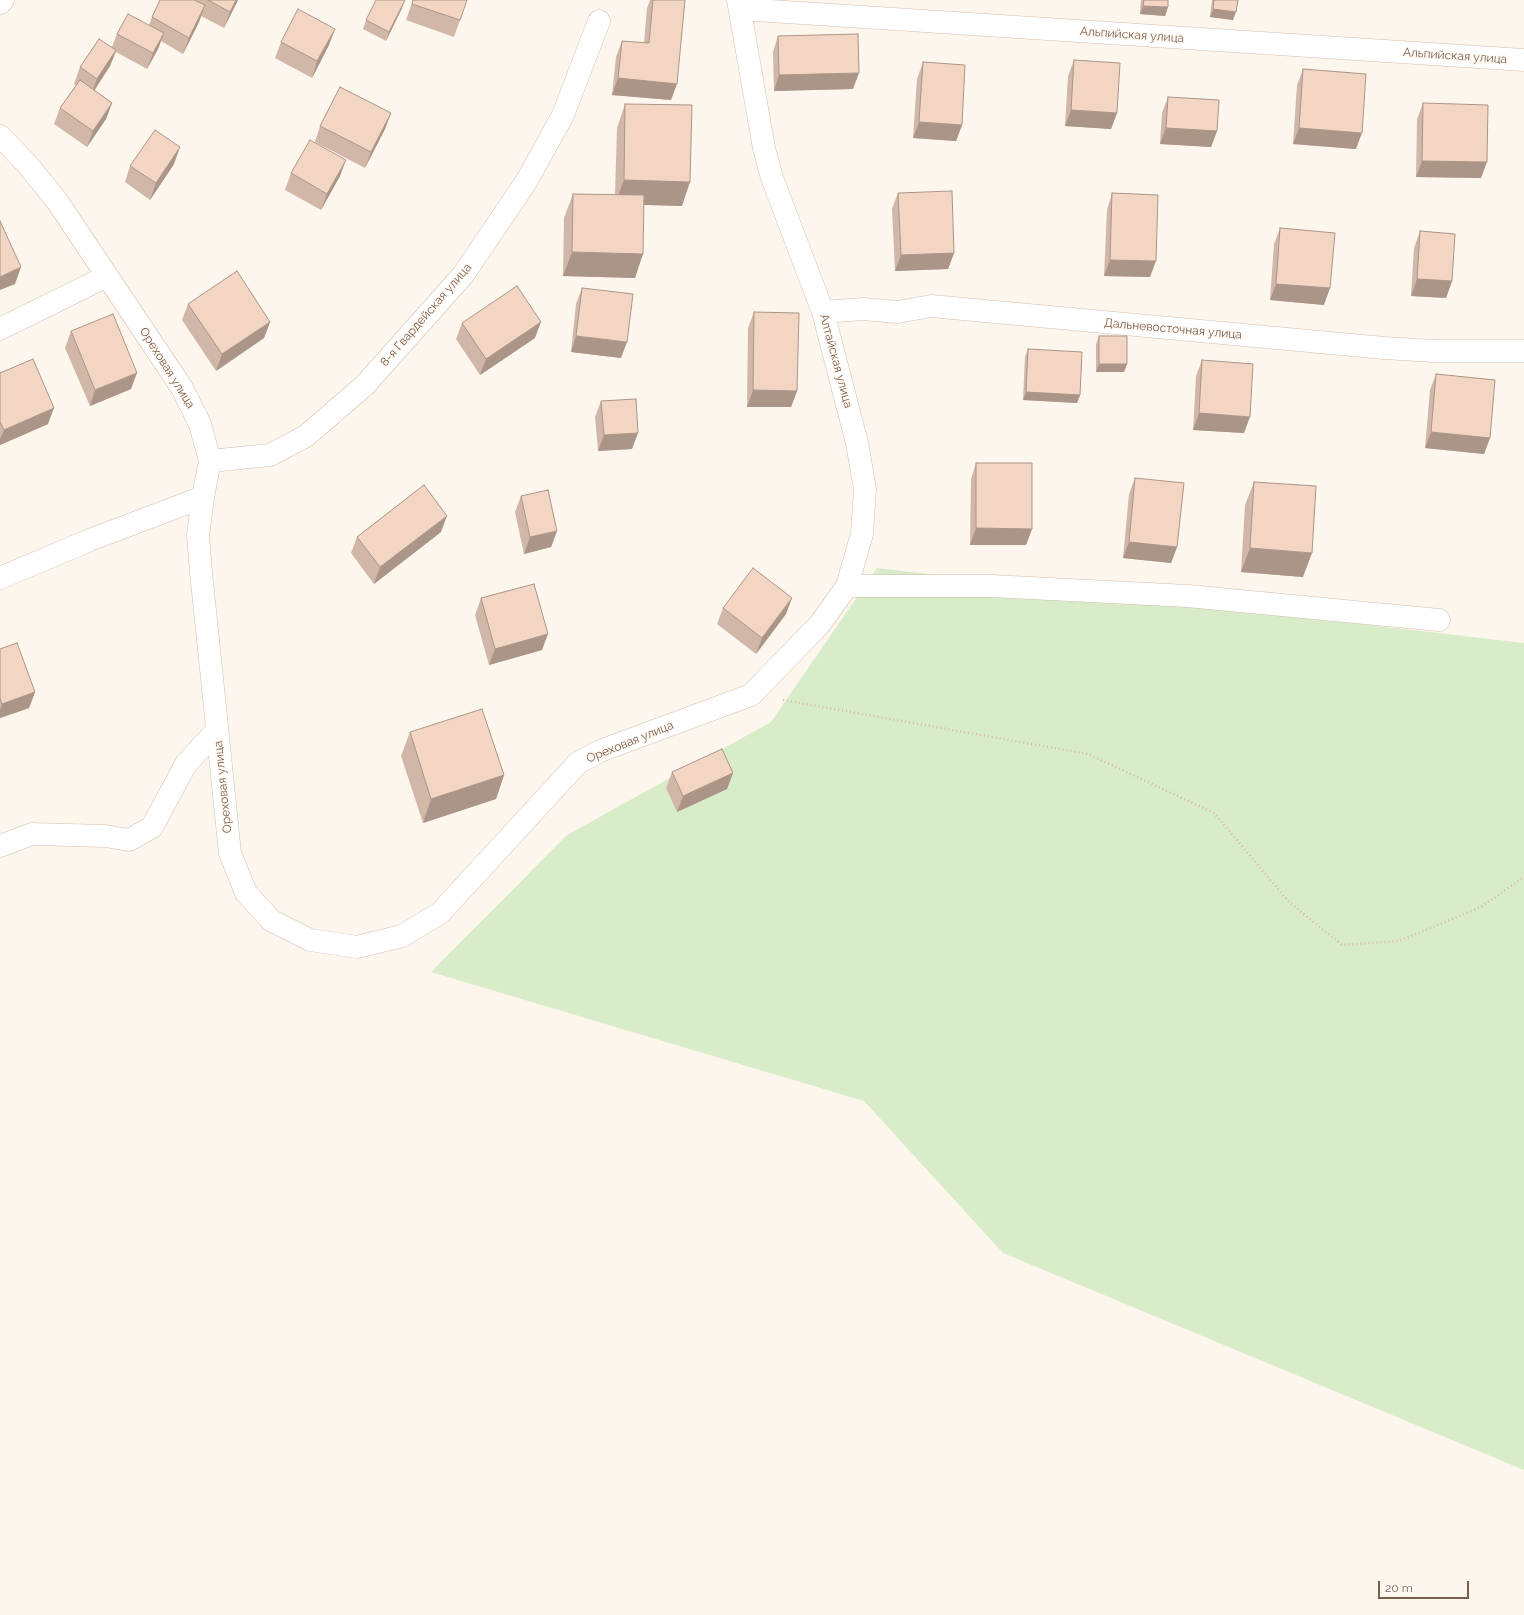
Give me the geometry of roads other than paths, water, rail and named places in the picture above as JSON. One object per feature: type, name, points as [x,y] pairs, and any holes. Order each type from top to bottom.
[{"type":"street","points":[[0,3],[3,0]]},
{"type":"street","name":"Альпийская улица","points":[[739,4],[1524,60]]},
{"type":"street","name":"Алтайская улица","points":[[739,4],[764,148],[772,178],[823,312],[857,443],[865,489],[862,534],[847,586],[820,624],[751,695]]},
{"type":"street","name":"8-я Гвардейская улица","points":[[210,461],[270,455],[306,436],[365,385],[458,281],[526,182],[563,115],[598,21]]},
{"type":"street","name":"Ореховая улица","points":[[0,136],[27,164],[57,201],[182,388],[200,424],[210,461],[203,496],[198,536],[230,853],[246,893],[272,920],[310,940],[357,947],[402,936],[440,913],[578,763],[600,751],[751,695]]},
{"type":"street","points":[[0,330],[107,276]]},
{"type":"street","name":"Дальневосточная улица","points":[[823,312],[863,309],[898,312],[931,306],[1384,348],[1524,351]]},
{"type":"street","points":[[0,578],[90,540],[203,496]]},
{"type":"street","points":[[847,586],[991,586],[1188,596],[1439,620]]},
{"type":"street","points":[[0,846],[32,834],[105,836],[129,840],[152,826],[186,764],[218,730]]}]
